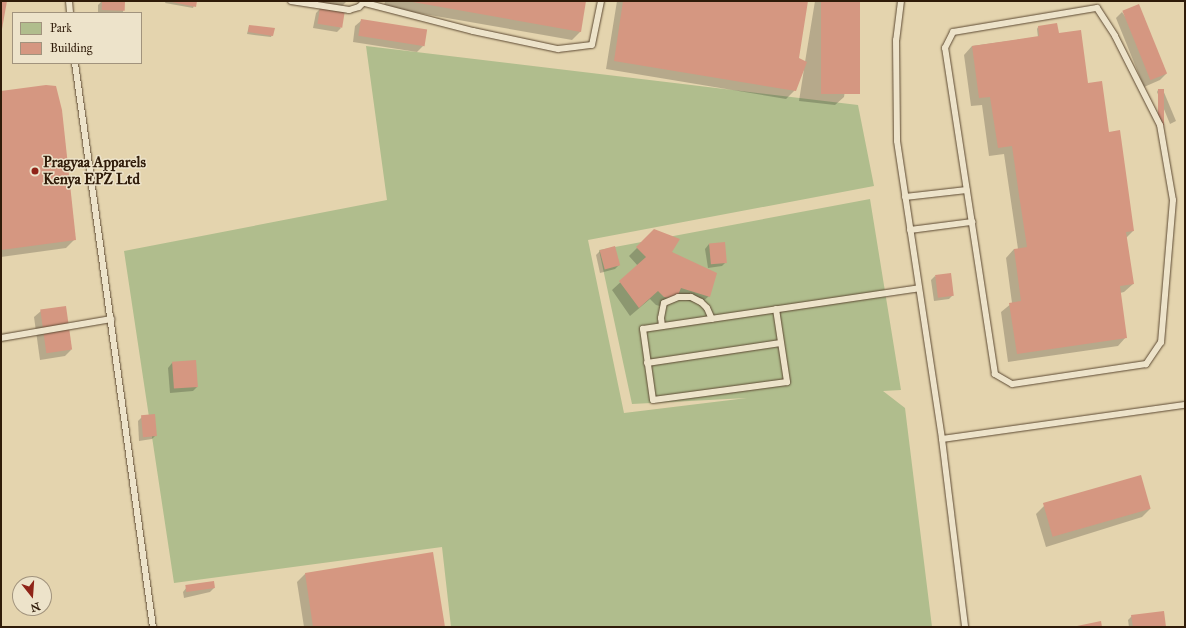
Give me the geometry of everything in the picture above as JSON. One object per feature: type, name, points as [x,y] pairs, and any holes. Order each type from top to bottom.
[{"type":"lane","points":[[69,1],[70,12]]},
{"type":"lane","points":[[291,1],[349,10],[359,7],[365,2],[473,31],[558,50],[592,45],[601,1]]},
{"type":"lane","points":[[901,1],[896,40],[897,141],[942,439],[965,627]]},
{"type":"lane","points":[[1097,8],[1115,36],[1160,125],[1173,200],[1161,342],[1146,364],[1012,384],[995,374],[967,190],[945,48],[953,32],[1097,8]]},
{"type":"lane","points":[[75,64],[153,627]]},
{"type":"lane","points":[[905,197],[967,190]]},
{"type":"lane","points":[[910,230],[972,222]]},
{"type":"lane","points":[[776,309],[787,382],[653,400],[643,329],[712,319],[776,309],[919,288]]},
{"type":"lane","points":[[662,326],[661,318],[664,303],[678,297],[691,297],[702,302],[707,308],[712,319]]},
{"type":"lane","points":[[1,338],[111,319]]},
{"type":"lane","points":[[647,363],[781,343]]},
{"type":"lane","points":[[942,439],[1185,405]]},
{"type":"green space","points":[[366,46],[858,105],[874,186],[588,240],[624,413],[747,398],[632,404],[599,250],[870,199],[901,390],[883,391],[905,408],[932,627],[451,627],[442,547],[174,583],[124,251],[387,200]]},
{"type":"building","points":[[1,1],[7,1],[2,29],[1,29]]},
{"type":"building","points":[[102,1],[125,2],[125,11],[102,10]]},
{"type":"building","points":[[167,1],[197,1],[196,7]]},
{"type":"building","points":[[407,1],[586,1],[581,32]]},
{"type":"building","points":[[623,1],[808,1],[799,58],[807,62],[796,91],[614,61]]},
{"type":"building","points":[[821,1],[860,1],[860,94],[821,94]]},
{"type":"building","points":[[1139,4],[1167,74],[1150,80],[1122,11]]},
{"type":"building","points":[[320,8],[345,12],[342,28],[317,24]]},
{"type":"building","points":[[361,19],[427,29],[425,46],[358,36]]},
{"type":"building","points":[[1057,23],[1059,33],[1081,30],[1088,83],[1102,81],[1109,132],[1120,130],[1134,231],[1126,232],[1134,284],[1120,286],[1127,338],[1017,354],[1009,303],[1021,301],[1014,249],[1027,247],[1012,146],[998,148],[990,97],[979,98],[972,46],[1039,36],[1038,26]]},
{"type":"building","points":[[249,25],[275,28],[273,36],[248,32]]},
{"type":"building","name":"Pragyaa Apparels Kenya EPZ Ltd","points":[[46,85],[56,86],[62,110],[76,240],[1,250],[1,91]]},
{"type":"building","points":[[1158,89],[1164,89],[1164,126],[1158,126]]},
{"type":"building","points":[[654,229],[680,239],[672,252],[717,273],[710,297],[681,288],[678,295],[669,298],[664,297],[658,291],[639,308],[619,281],[646,257],[636,247]]},
{"type":"building","points":[[725,242],[727,263],[711,264],[709,243]]},
{"type":"building","points":[[615,246],[620,265],[605,269],[600,250]]},
{"type":"building","points":[[951,273],[954,296],[938,298],[935,275]]},
{"type":"building","points":[[66,306],[72,350],[46,353],[40,310]]},
{"type":"building","points":[[196,360],[198,387],[174,389],[172,362]]},
{"type":"building","points":[[155,414],[157,436],[143,437],[141,415]]},
{"type":"building","points":[[1141,475],[1151,509],[1053,537],[1043,503]]},
{"type":"building","points":[[433,552],[445,627],[313,627],[305,573]]},
{"type":"building","points":[[214,581],[215,588],[186,592],[185,585]]},
{"type":"building","points":[[1164,611],[1166,627],[1133,627],[1131,615]]},
{"type":"building","points":[[1101,621],[1102,627],[1077,627],[1077,626]]},
{"type":"place","name":"Pragyaa Apparels Kenya EPZ Ltd","points":[[35,171]]}]
